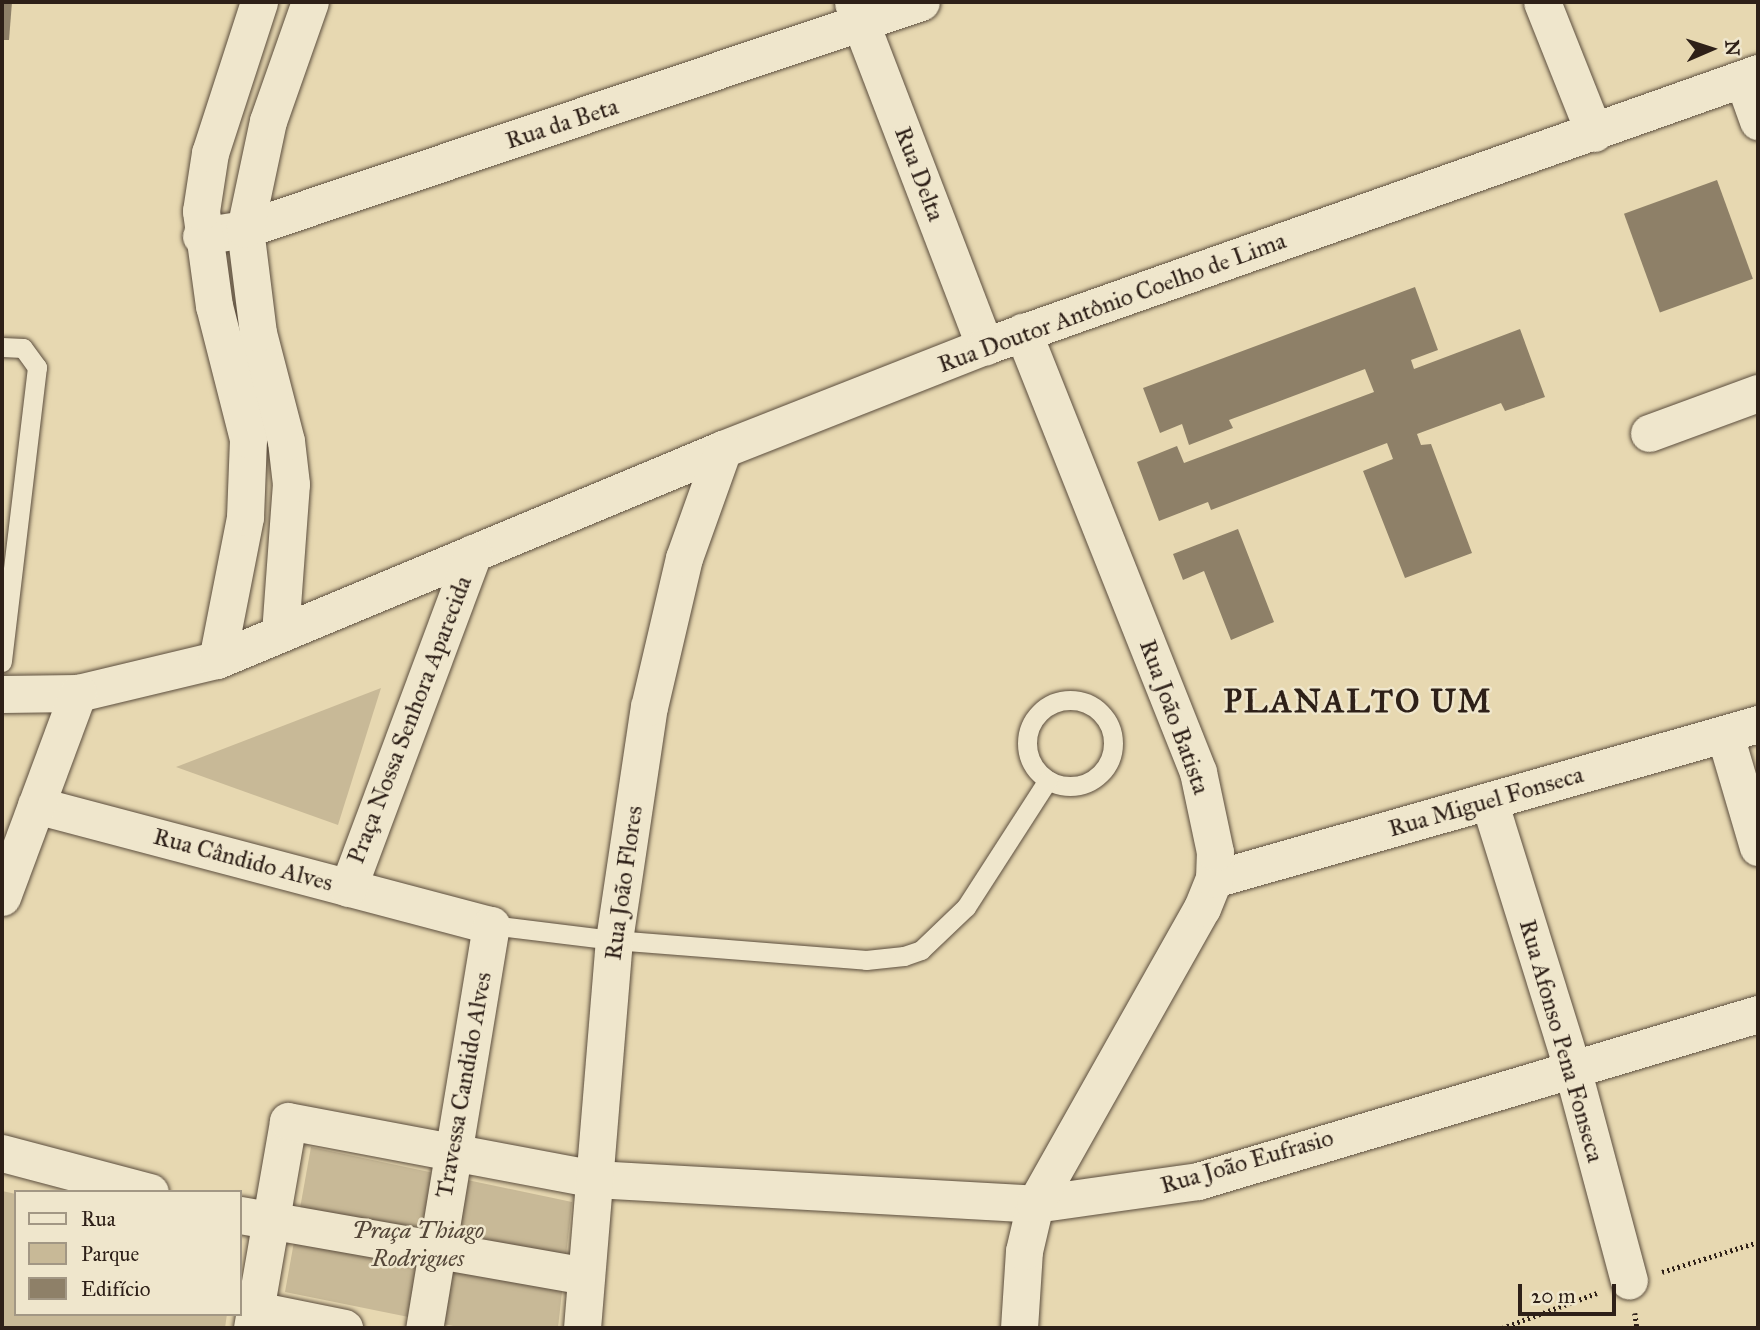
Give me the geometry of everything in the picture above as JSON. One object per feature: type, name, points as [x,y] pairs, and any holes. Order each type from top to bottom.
[{"type":"street","points":[[217,660],[245,517],[248,439],[201,236],[202,184],[259,2]]},
{"type":"street","points":[[280,633],[291,484],[286,441],[258,332],[245,229],[268,121],[310,2]]},
{"type":"street","name":"Rua da Beta","points":[[201,236],[245,229],[857,13],[921,2]]},
{"type":"street","points":[[1542,2],[1594,133]]},
{"type":"street","name":"Rua Delta","points":[[857,13],[985,346]]},
{"type":"street","points":[[1751,76],[1758,121]]},
{"type":"street","name":"Rua Doutor Antônio Coelho de Lima","points":[[473,553],[723,449],[985,346],[1751,76]]},
{"type":"street","name":"Rua João Batista","points":[[1019,1328],[1024,1251],[1035,1204],[1178,955],[1214,879],[1215,852],[1198,772],[1023,332]]},
{"type":"street","points":[[1649,433],[1758,393]]},
{"type":"street","name":"Rua João Flores","points":[[582,1328],[614,940],[662,645],[684,558],[723,449]]},
{"type":"street","name":"Praça Nossa Senhora Aparecida","points":[[78,693],[217,660],[473,553]]},
{"type":"street","name":"Praça Nossa Senhora Aparecida","points":[[348,888],[473,553]]},
{"type":"street","points":[[2,694],[78,693],[2,897]]},
{"type":"street","points":[[1742,730],[1758,847]]},
{"type":"street","name":"Rua Miguel Fonseca","points":[[1214,879],[1742,730]]},
{"type":"street","name":"Rua Afonso Pena Fonseca","points":[[1489,802],[1572,1068],[1629,1282]]},
{"type":"street","name":"Rua Cândido Alves","points":[[36,805],[491,925]]},
{"type":"street","name":"Travessa Candido Alves","points":[[425,1328],[452,1149],[491,925]]},
{"type":"street","name":"Rua João Eufrasio","points":[[594,1179],[1035,1204],[1198,1181],[1758,1014]]},
{"type":"street","points":[[344,1328],[253,1319],[255,1219],[288,1121],[452,1149],[594,1179]]},
{"type":"street","points":[[2,1153],[142,1190]]},
{"type":"street","points":[[255,1219],[585,1276]]},
{"type":"lane","points":[[2,346],[23,348],[37,368],[10,519],[2,662]]},
{"type":"lane","points":[[1062,700],[1090,705],[1109,725],[1113,738],[1107,765],[1087,783],[1060,785],[1048,780],[1029,757],[1029,728],[1037,715],[1062,700]]},
{"type":"lane","points":[[491,925],[614,940],[866,960],[904,956],[921,950],[966,907],[1048,780]]},
{"type":"green space","points":[[381,688],[338,825],[176,767]]},
{"type":"green space","name":"Praça Thiago Rodrigues","points":[[311,1147],[572,1202],[558,1328],[463,1328],[285,1292]]},
{"type":"green space","points":[[2,1191],[14,1194],[14,1316],[227,1316],[225,1328],[2,1328]]},
{"type":"building","points":[[2,2],[12,2],[9,40],[2,40]]},
{"type":"building","points":[[1717,180],[1753,279],[1660,313],[1624,214]]},
{"type":"building","points":[[1415,287],[1438,350],[1411,360],[1414,369],[1520,329],[1545,397],[1505,411],[1501,403],[1417,434],[1421,445],[1431,444],[1472,553],[1405,578],[1363,471],[1393,459],[1387,443],[1211,510],[1208,502],[1159,521],[1137,462],[1177,446],[1184,463],[1374,392],[1365,369],[1229,420],[1233,428],[1189,445],[1182,424],[1160,433],[1143,388]]},
{"type":"building","points":[[1238,529],[1274,622],[1231,640],[1204,571],[1183,580],[1173,554]]},
{"type":"district","name":"PLANALTO UM","points":[[1358,702]]}]
